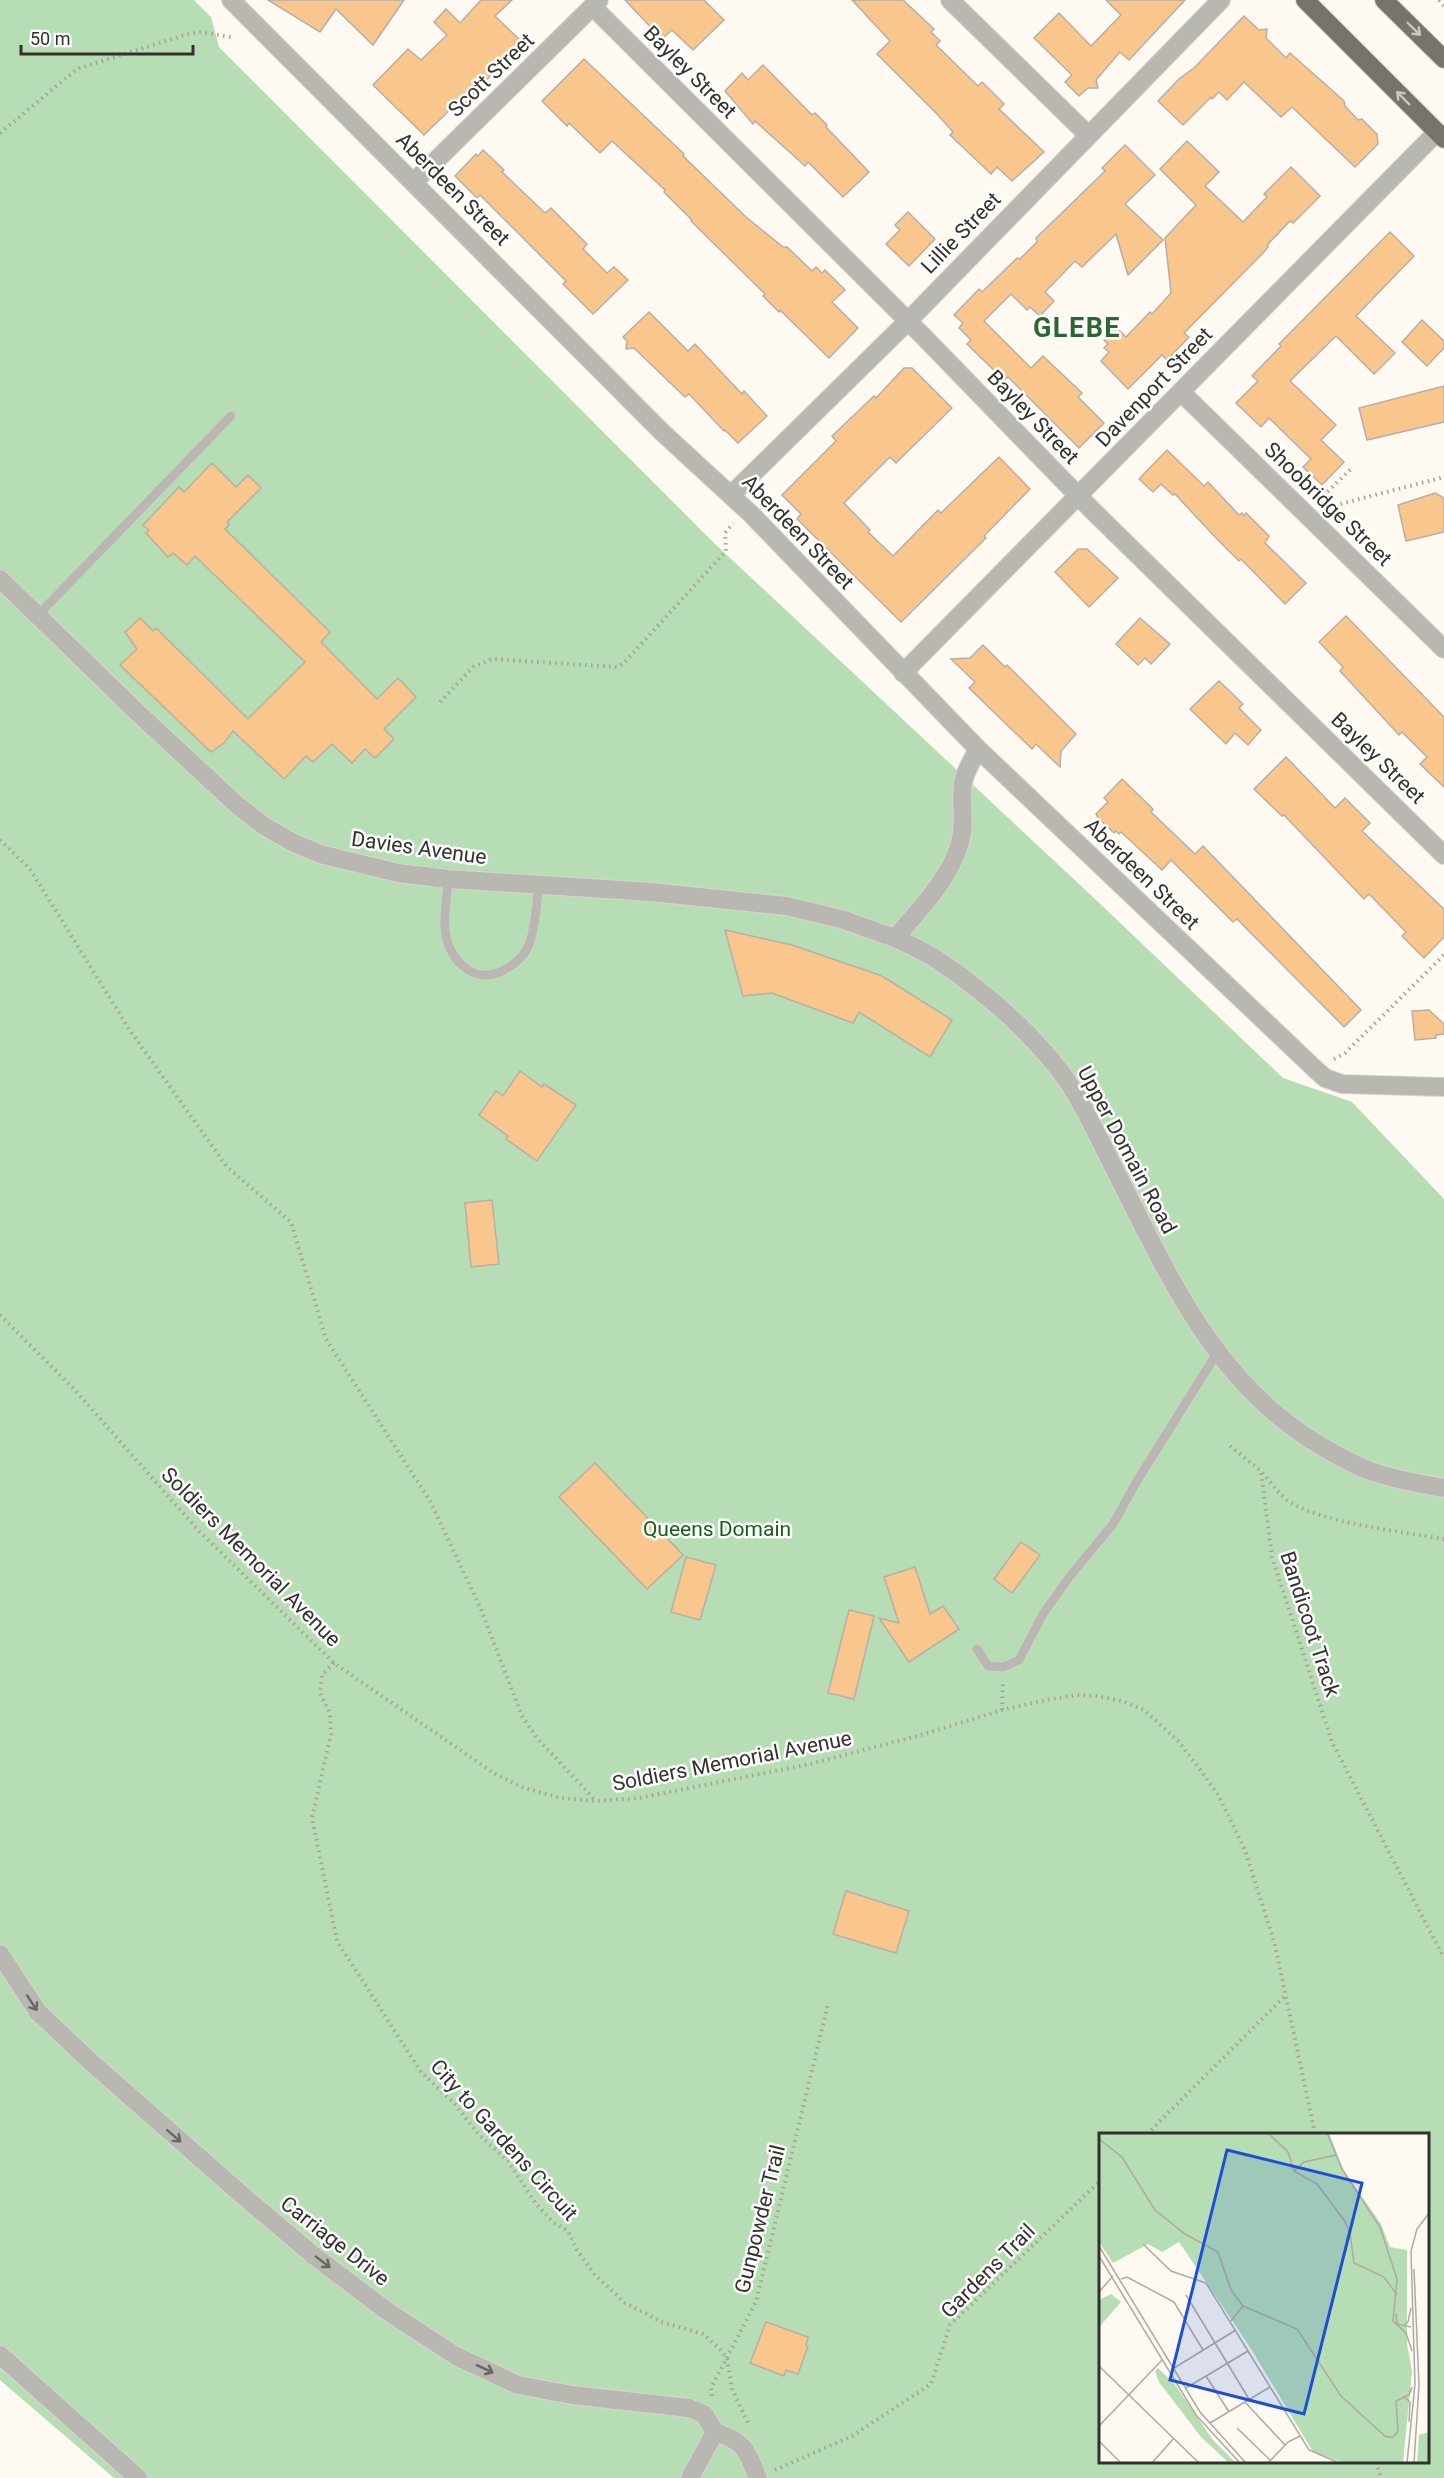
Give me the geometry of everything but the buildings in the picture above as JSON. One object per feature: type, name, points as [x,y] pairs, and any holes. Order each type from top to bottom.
[{"type":"highway","points":[[1305,0],[1441,136]]},
{"type":"highway","points":[[1384,0],[1444,59]]},
{"type":"street","name":"Aberdeen Street","points":[[231,0],[655,424],[731,495],[978,749],[1325,1078],[1342,1084],[1444,1087]]},
{"type":"street","points":[[950,0],[1087,134]]},
{"type":"street","name":"Lillie Street","points":[[731,495],[908,321],[1087,134],[1221,0]]},
{"type":"street","name":"Scott Street","points":[[414,182],[596,3]]},
{"type":"street","name":"Bayley Street","points":[[596,3],[1078,496],[1444,855]]},
{"type":"street","name":"Davenport Street","points":[[903,673],[1181,392],[1441,136]]},
{"type":"street","name":"Shoobridge Street","points":[[1181,392],[1444,649]]},
{"type":"street","name":"Davies Avenue","points":[[0,579],[196,768],[264,826],[320,854],[398,873],[448,879],[651,892],[786,906],[841,919],[895,938]]},
{"type":"street","points":[[895,938],[950,869],[960,842],[964,820],[963,783],[978,749]]},
{"type":"street","name":"Upper Domain Road","points":[[895,938],[938,960],[976,988],[1036,1043],[1058,1068],[1083,1110],[1169,1277],[1217,1353],[1255,1396],[1308,1438],[1371,1471],[1405,1482],[1444,1488]]},
{"type":"street","name":"Carriage Drive","points":[[0,1954],[38,2012],[92,2063],[313,2255],[387,2311],[456,2356],[518,2385],[572,2396],[689,2408],[704,2414],[715,2433]]},
{"type":"street","points":[[0,2355],[132,2476]]},
{"type":"street","points":[[690,2478],[715,2433],[737,2440],[745,2450],[758,2478]]},
{"type":"lane","points":[[38,615],[231,416]]},
{"type":"lane","points":[[448,879],[445,931],[452,952],[465,969],[480,976],[497,973],[521,959],[529,944],[539,886]]},
{"type":"lane","points":[[977,1649],[988,1666],[1003,1667],[1019,1660],[1044,1614],[1067,1580],[1113,1524],[1137,1481],[1217,1353]]},
{"type":"path","points":[[1439,0],[1444,6]]},
{"type":"path","points":[[0,133],[77,69],[188,34],[201,32],[231,37]]},
{"type":"path","points":[[1305,513],[1353,467]]},
{"type":"path","points":[[1305,513],[1444,477]]},
{"type":"path","points":[[440,702],[473,667],[492,659],[616,667],[624,663],[726,551],[725,532],[734,523]]},
{"type":"path","points":[[0,840],[30,869],[129,1029],[227,1167],[291,1222],[326,1340],[430,1501],[480,1607],[522,1716],[537,1738],[596,1801]]},
{"type":"path","points":[[1314,1068],[1346,1053],[1444,955]]},
{"type":"path","name":"Soldiers Memorial Avenue","points":[[0,1315],[74,1389],[196,1528],[334,1663],[495,1774],[524,1788],[561,1798],[596,1801],[639,1798],[810,1764],[921,1735],[1002,1710],[1066,1697],[1098,1696],[1122,1701],[1144,1710],[1165,1728],[1199,1768],[1218,1795],[1245,1850],[1275,1945],[1315,2133]]},
{"type":"path","points":[[1230,1446],[1261,1471],[1288,1501],[1306,1511],[1330,1518],[1444,1539]]},
{"type":"path","name":"Bandicoot Track","points":[[1261,1471],[1272,1557],[1332,1742],[1444,1958]]},
{"type":"path","name":"City to Gardens Circuit","points":[[334,1663],[322,1675],[320,1693],[330,1713],[331,1734],[312,1818],[337,1941],[422,2072],[454,2103],[479,2135],[508,2161],[536,2204],[553,2222],[567,2231],[576,2250],[595,2275],[625,2303],[662,2322],[703,2334],[720,2349],[727,2360]]},
{"type":"path","points":[[1002,1710],[1003,1667]]},
{"type":"path","points":[[1148,2133],[1286,1995]]},
{"type":"path","name":"Gunpowder Trail","points":[[712,2399],[711,2388],[756,2302],[828,2004]]},
{"type":"path","name":"Gardens Trail","points":[[758,2478],[852,2436],[932,2384],[950,2325],[1099,2183]]},
{"type":"path","points":[[727,2360],[732,2389],[752,2430]]},
{"type":"path","points":[[1376,2463],[1381,2478]]},
{"type":"green space","name":"Queens Domain","points":[[0,0],[194,0],[211,17],[219,47],[714,543],[1283,1078],[1352,1102],[1444,1199],[1444,2478],[114,2478],[0,2380]]},
{"type":"district","name":"GLEBE","points":[[1077,328]]}]
